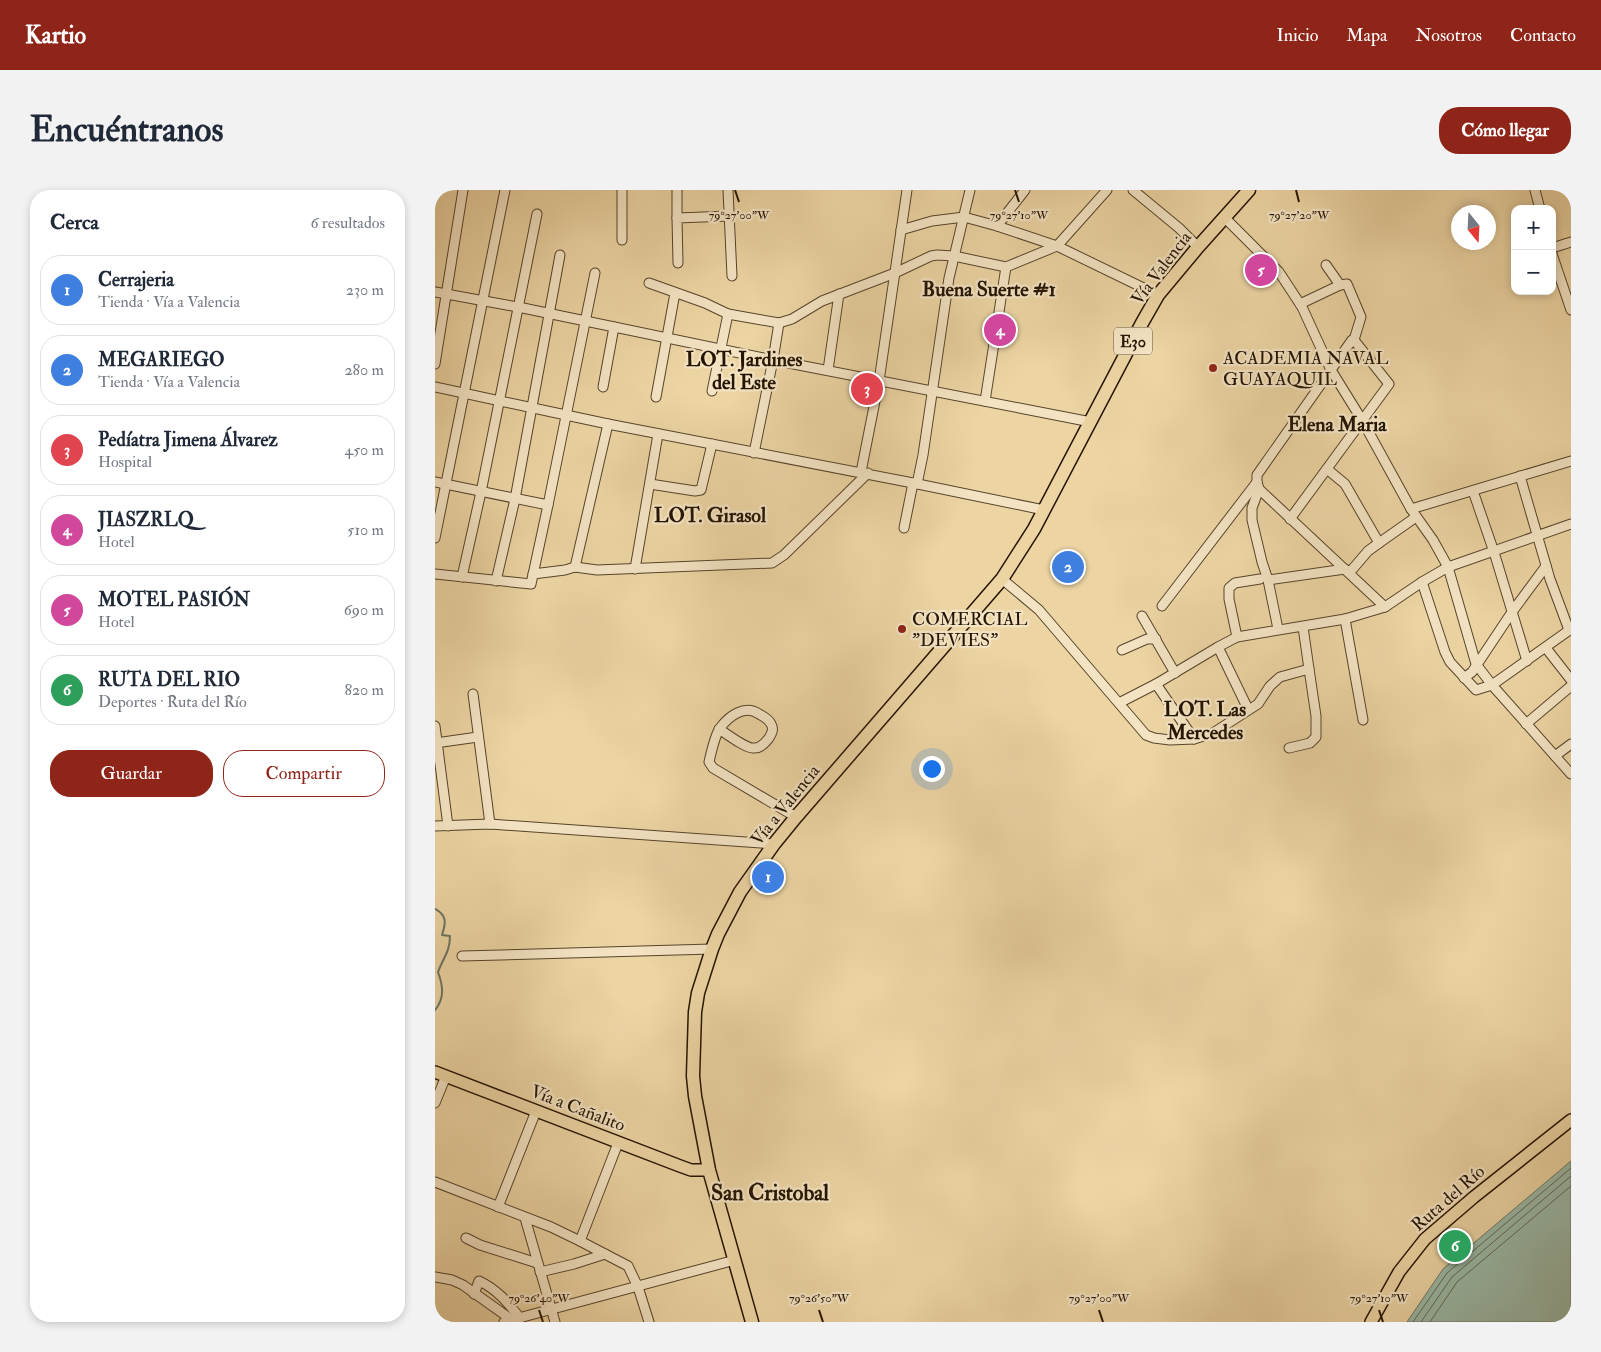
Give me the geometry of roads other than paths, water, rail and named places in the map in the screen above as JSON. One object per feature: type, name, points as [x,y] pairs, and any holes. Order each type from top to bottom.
[{"type":"highway","name":"Vía Valencia","points":[[1044,510],[1158,295],[1197,247],[1249,190]]},
{"type":"highway","name":"Vía a Valencia","points":[[753,1322],[709,1170],[695,1096],[693,1076],[695,1012],[698,993],[712,949],[740,892],[774,844],[1002,579],[1044,510]]},
{"type":"main road","name":"Vía a Cañalito","points":[[440,1074],[691,1170],[709,1170]]},
{"type":"main road","name":"Ruta del Río","points":[[1371,1322],[1399,1272],[1425,1239],[1474,1197],[1571,1120]]},
{"type":"street","points":[[435,364],[463,190]]},
{"type":"street","points":[[435,538],[505,190]]},
{"type":"street","points":[[622,190],[622,240]]},
{"type":"street","points":[[677,190],[679,263]]},
{"type":"street","points":[[728,190],[732,276]]},
{"type":"street","points":[[533,574],[575,567],[597,570],[772,564],[784,555],[865,473],[907,190]]},
{"type":"street","points":[[905,528],[923,455],[954,256],[970,190]]},
{"type":"street","points":[[997,226],[1025,190]]},
{"type":"street","points":[[649,283],[705,303],[728,314],[779,323],[792,319],[822,301],[895,273],[931,256],[954,256],[1006,267],[1057,246],[1107,190]]},
{"type":"street","points":[[1133,190],[1179,228],[1197,247]]},
{"type":"street","points":[[1535,190],[1539,205]]},
{"type":"street","points":[[461,577],[481,492],[537,214]]},
{"type":"street","points":[[677,218],[729,216]]},
{"type":"street","points":[[901,230],[932,221],[964,217],[1057,246],[1158,295]]},
{"type":"street","points":[[1224,217],[1279,272],[1300,304],[1331,370],[1448,568],[1476,664],[1525,724],[1571,774]]},
{"type":"street","points":[[1556,247],[1571,242]]},
{"type":"street","points":[[496,580],[515,499],[560,255]]},
{"type":"street","points":[[1326,265],[1340,285]]},
{"type":"street","points":[[1556,266],[1571,310]]},
{"type":"street","points":[[985,401],[1006,267]]},
{"type":"street","points":[[435,574],[531,584],[595,273]]},
{"type":"street","points":[[1251,520],[1258,486],[1257,474],[1353,340],[1361,317],[1347,284],[1340,285],[1300,304]]},
{"type":"street","points":[[435,292],[549,313],[773,360],[1091,422]]},
{"type":"street","points":[[656,397],[675,293]]},
{"type":"street","points":[[828,370],[839,294]]},
{"type":"street","points":[[712,391],[728,314]]},
{"type":"street","points":[[754,453],[779,323]]},
{"type":"street","points":[[603,387],[614,327]]},
{"type":"street","points":[[1290,519],[1389,383],[1353,340]]},
{"type":"street","points":[[435,387],[608,424],[865,473],[1044,510]]},
{"type":"street","points":[[575,567],[608,424]]},
{"type":"street","points":[[635,569],[659,434]]},
{"type":"street","points":[[650,484],[695,491],[701,490],[712,444]]},
{"type":"street","points":[[1237,636],[1229,599],[1229,588],[1235,583],[1347,571],[1414,513],[1473,491],[1571,461]]},
{"type":"street","points":[[1327,469],[1345,484],[1379,543]]},
{"type":"street","points":[[1422,582],[1447,657],[1476,690],[1492,685],[1570,630],[1546,566],[1520,476]]},
{"type":"street","points":[[435,482],[548,505]]},
{"type":"street","points":[[1162,606],[1247,496],[1258,486]]},
{"type":"street","points":[[1258,486],[1290,519],[1385,607]]},
{"type":"street","points":[[1473,491],[1494,552],[1527,661]]},
{"type":"street","points":[[1247,496],[1264,579],[1278,629]]},
{"type":"street","points":[[1119,703],[1156,684],[1237,636],[1345,619],[1385,607],[1422,582],[1448,568],[1571,524]]},
{"type":"street","points":[[1464,678],[1472,672],[1512,612],[1546,566]]},
{"type":"street","points":[[1002,579],[1039,610],[1150,737],[1170,740],[1194,739],[1218,731],[1257,704],[1280,677],[1309,669]]},
{"type":"street","points":[[1142,616],[1175,672]]},
{"type":"street","points":[[1345,619],[1363,720]]},
{"type":"street","points":[[1289,748],[1310,743],[1317,734],[1303,627]]},
{"type":"street","points":[[1123,650],[1147,639],[1156,639]]},
{"type":"street","points":[[1218,647],[1248,709]]},
{"type":"street","points":[[1546,648],[1571,680]]},
{"type":"street","points":[[1156,684],[1194,739]]},
{"type":"street","points":[[1525,724],[1571,686]]},
{"type":"street","points":[[473,694],[490,824]]},
{"type":"street","points":[[719,729],[752,748],[756,748],[765,743],[772,734],[773,728],[769,720],[756,711],[750,710],[737,713],[719,729],[709,762],[713,768],[796,817]]},
{"type":"street","points":[[435,726],[448,826]]},
{"type":"street","points":[[436,743],[478,736]]},
{"type":"street","points":[[1555,756],[1571,744]]},
{"type":"street","points":[[435,826],[490,824],[774,844]]},
{"type":"street","points":[[462,956],[712,949]]},
{"type":"street","points":[[435,1103],[440,1074]]},
{"type":"street","points":[[498,1207],[536,1111]]},
{"type":"street","points":[[580,1240],[618,1143]]},
{"type":"street","points":[[435,1182],[551,1227],[580,1240],[628,1266],[638,1286],[649,1322]]},
{"type":"street","points":[[525,1218],[555,1322]]},
{"type":"street","points":[[466,1238],[539,1268],[574,1264],[605,1254]]},
{"type":"street","points":[[435,1277],[452,1280],[463,1285],[512,1320],[735,1260]]},
{"type":"street","points":[[474,1294],[479,1281],[485,1284],[504,1298],[512,1320]]},
{"type":"water","points":[[1571,1161],[1571,1322],[1407,1322],[1443,1269]]},
{"type":"waterway","points":[[435,909],[442,914],[445,920],[442,935],[450,936],[448,951],[438,972],[442,996],[435,1010]]},
{"type":"place","name":"MOTEL PASIÓN","points":[[1261,270]]},
{"type":"place","name":"JIASZRLQ","points":[[1000,330]]},
{"type":"place","name":"ACADEMIA NAVAL GUAYAQUIL","points":[[1213,368]]},
{"type":"place","name":"Pedíatra Jimena Álvarez","points":[[867,389]]},
{"type":"place","name":"MEGARIEGO","points":[[1068,567]]},
{"type":"place","name":"COMERCIAL \"DEVIES\"","points":[[902,629]]},
{"type":"place","name":"Cerrajeria","points":[[768,877]]},
{"type":"place","name":"RUTA DEL RIO","points":[[1455,1246]]},
{"type":"district","name":"Buena Suerte #1","points":[[989,289]]},
{"type":"district","name":"LOT. Jardines del Este","points":[[744,370]]},
{"type":"district","name":"Elena Maria","points":[[1337,424]]},
{"type":"district","name":"LOT. Girasol","points":[[710,515]]},
{"type":"district","name":"LOT. Las Mercedes","points":[[1205,720]]},
{"type":"district","name":"San Cristobal","points":[[770,1192]]}]
